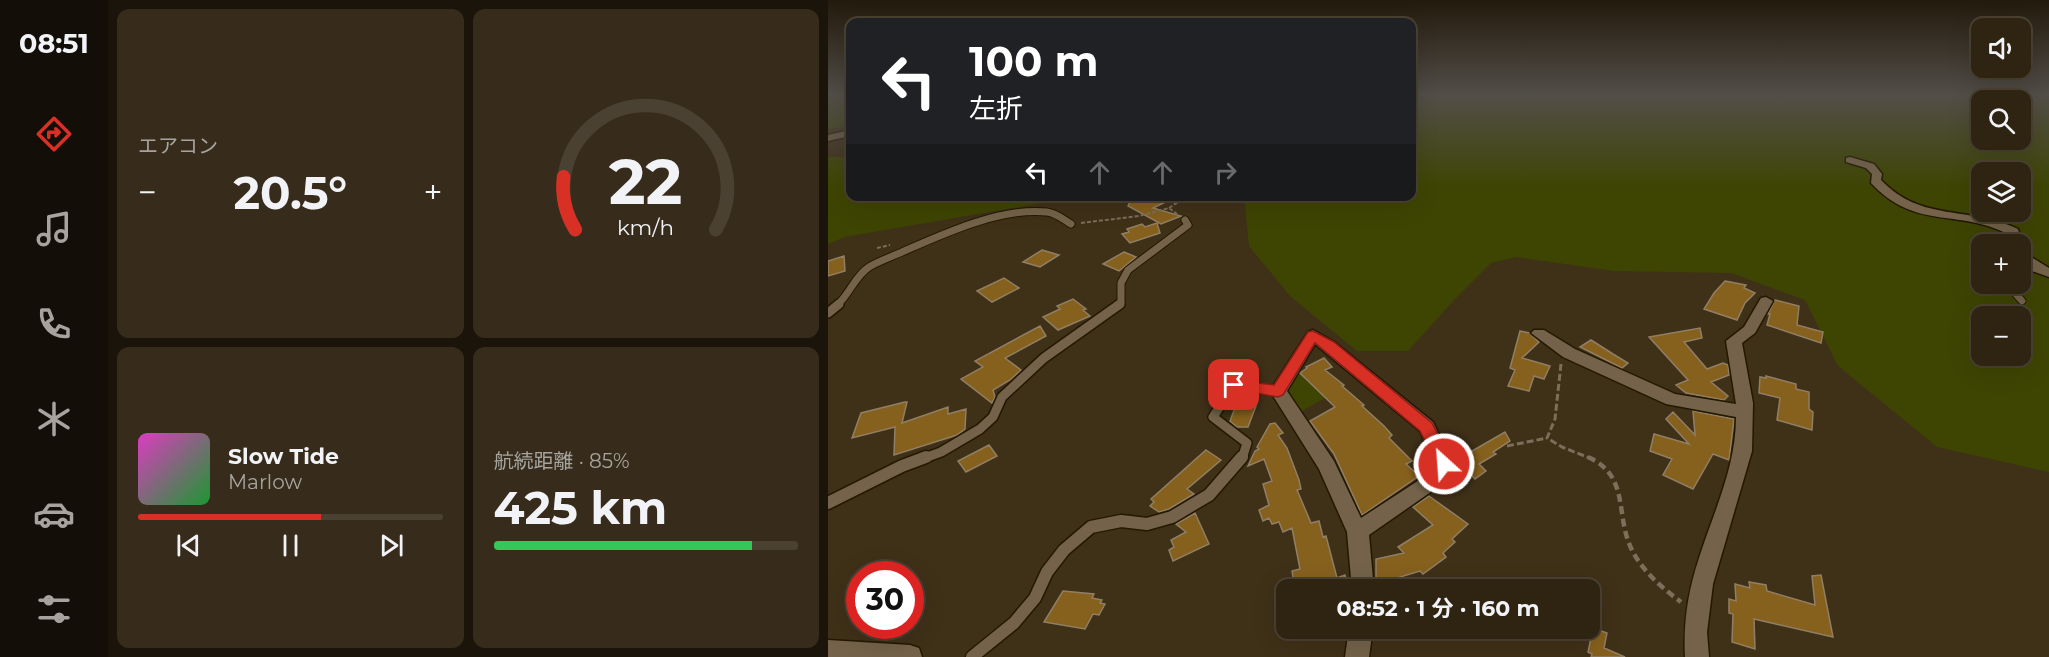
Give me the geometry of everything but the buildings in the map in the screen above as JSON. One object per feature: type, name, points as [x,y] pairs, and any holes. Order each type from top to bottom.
[{"type":"street","points":[[828,138],[846,134]]},
{"type":"street","points":[[1850,160],[1870,166],[1876,174],[1875,181],[1880,188],[1902,204],[1948,217],[1987,220],[2003,225],[2014,234]]},
{"type":"street","points":[[1698,657],[1698,611],[1712,545],[1741,463],[1745,412],[1741,366],[1734,342],[1750,330],[1766,300]]},
{"type":"street","points":[[1539,333],[1569,353],[1672,400],[1745,412]]},
{"type":"street","points":[[1357,532],[1441,476],[1444,464],[1427,428],[1313,335],[1278,391],[1327,466],[1357,532],[1362,579]]},
{"type":"street","points":[[1357,657],[1359,639]]},
{"type":"street","points":[[828,652],[910,657]]},
{"type":"lane","points":[[828,314],[845,298],[856,278],[869,267],[972,224],[1006,216],[1046,212],[1071,224]]},
{"type":"lane","points":[[828,503],[902,466],[941,452],[980,429],[993,417],[1002,397],[1044,358],[1121,303],[1118,287],[1122,278],[1136,262],[1188,225],[1185,220]]},
{"type":"lane","points":[[2016,294],[2022,301]]},
{"type":"lane","points":[[972,657],[1014,623],[1035,598],[1047,572],[1064,550],[1090,527],[1121,521],[1147,524],[1172,517],[1209,495],[1241,461],[1247,443],[1213,417],[1234,385],[1278,391]]},
{"type":"path","points":[[1071,224],[1139,216],[1169,208],[1180,201]]},
{"type":"path","points":[[1169,208],[1185,220]]},
{"type":"path","points":[[1547,438],[1555,418],[1561,364],[1569,353]]},
{"type":"path","points":[[1507,446],[1547,438],[1556,445],[1593,459],[1609,471],[1620,493],[1623,524],[1633,555],[1647,575],[1687,606],[1698,611]]},
{"type":"green space","points":[[828,126],[846,126],[846,127],[828,129]]},
{"type":"green space","points":[[1416,126],[1971,126],[1971,150],[2031,150],[2031,126],[2049,126],[2049,472],[1937,447],[1838,366],[1805,300],[1731,273],[1614,271],[1516,257],[1491,263],[1408,351],[1357,351],[1290,296],[1249,246],[1244,201],[1416,201]]},
{"type":"green space","points":[[828,157],[846,157],[846,201],[1053,201],[845,237],[828,244]]},
{"type":"green space","points":[[1298,366],[1327,397],[1300,412],[1283,391]]},
{"type":"route","points":[[1234,385],[1278,391],[1313,335],[1427,428],[1444,464]]}]
